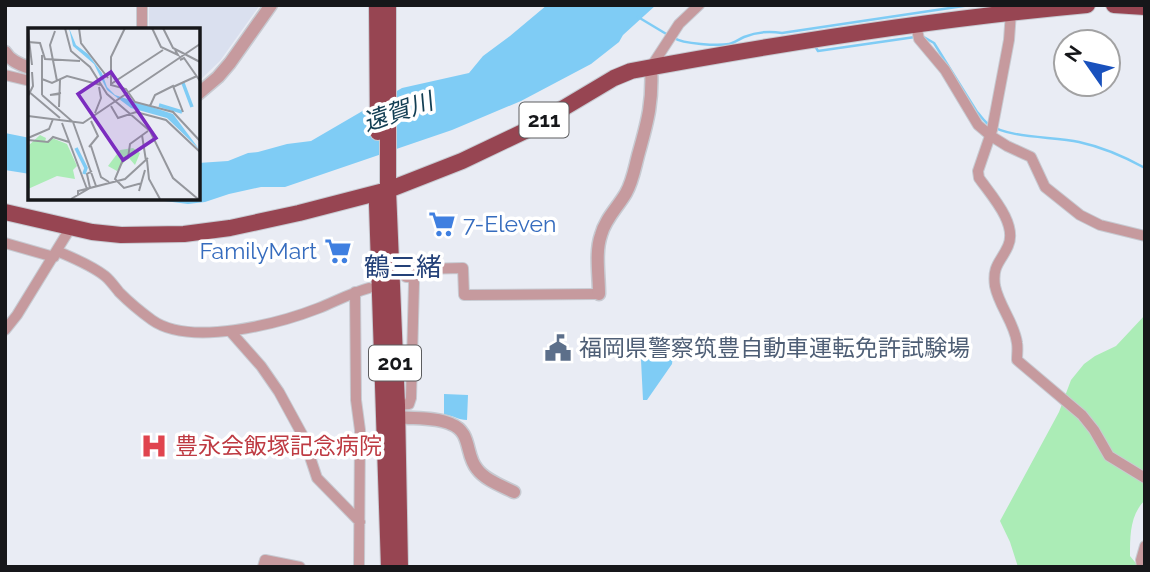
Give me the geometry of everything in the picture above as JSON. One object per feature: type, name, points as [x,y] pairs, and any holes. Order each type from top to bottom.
[{"type":"highway","name":"201","points":[[377,5],[383,55]]},
{"type":"highway","name":"201","points":[[388,5],[383,55],[382,191],[389,567]]},
{"type":"highway","name":"211","points":[[5,212],[92,232],[184,234],[230,228],[299,214],[382,191],[488,150],[631,71],[917,32],[1012,12],[1087,5]]},
{"type":"highway","points":[[1114,5],[1145,7]]},
{"type":"highway","name":"201","points":[[382,191],[397,411],[400,567]]},
{"type":"street","points":[[142,5],[142,28]]},
{"type":"street","points":[[200,92],[230,63],[271,5]]},
{"type":"street","points":[[397,411],[409,404],[411,398],[414,279],[408,277],[421,269],[463,268],[464,295],[599,294],[600,236],[632,178],[651,107],[651,67],[679,24],[699,5]]},
{"type":"street","points":[[1012,12],[992,130],[978,171],[979,178],[1008,221],[1011,235],[1009,245],[997,263],[995,288],[1017,341],[1017,360],[1082,415],[1109,456],[1145,478]]},
{"type":"street","points":[[917,32],[945,70],[978,125],[992,130],[1031,157],[1045,187],[1080,215],[1100,225],[1145,236]]},
{"type":"street","points":[[5,52],[28,67]]},
{"type":"street","points":[[5,75],[28,80]]},
{"type":"street","points":[[5,330],[71,227]]},
{"type":"street","points":[[5,243],[56,254],[90,266],[106,276],[121,294],[152,320],[174,330],[200,333],[230,331],[295,316],[369,288]]},
{"type":"street","points":[[355,292],[356,400],[360,430],[359,567]]},
{"type":"street","points":[[5,314],[17,315]]},
{"type":"street","points":[[230,331],[261,366],[279,392],[303,436],[317,478],[360,522]]},
{"type":"street","points":[[397,411],[451,423],[459,428],[467,439],[477,470],[514,492]]},
{"type":"street","points":[[1142,567],[1145,546]]},
{"type":"street","points":[[263,567],[265,560],[300,567]]},
{"type":"shaded area","points":[[149,5],[260,5],[220,61],[200,80],[200,28],[149,28]]},
{"type":"green space","points":[[1145,315],[1145,500],[1136,512],[1130,548],[1130,556],[1139,567],[1018,567],[1000,521],[1059,412],[1071,380],[1084,364],[1116,346]]},
{"type":"water","name":"遠賀川","points":[[547,5],[656,5],[623,35],[619,42],[591,64],[521,101],[452,130],[285,187],[261,187],[188,204],[157,200],[200,200],[200,163],[228,161],[248,153],[311,141],[402,88],[469,73],[483,56]]},
{"type":"water","points":[[5,133],[28,138],[28,174],[5,170]]},
{"type":"water","points":[[640,340],[657,340],[673,355],[672,364],[647,400],[643,400]]},
{"type":"water","points":[[444,394],[468,395],[467,420],[444,415]]},
{"type":"waterway","points":[[674,38],[701,44],[729,44],[758,33],[782,33],[970,5]]},
{"type":"waterway","points":[[638,17],[668,35]]},
{"type":"waterway","points":[[922,36],[934,43],[977,112],[988,124],[1020,135],[1088,144],[1145,168]]},
{"type":"waterway","points":[[815,46],[818,51],[915,37]]},
{"type":"place","name":"7-Eleven","points":[[442,224]]},
{"type":"place","name":"FamilyMart","points":[[338,251]]},
{"type":"place","name":"福岡県警察筑豊自動車運転免許試験場","points":[[558,348]]},
{"type":"place","name":"豊永会飯塚記念病院","points":[[154,446]]},
{"type":"district","name":"鶴三緒","points":[[403,267]]}]
